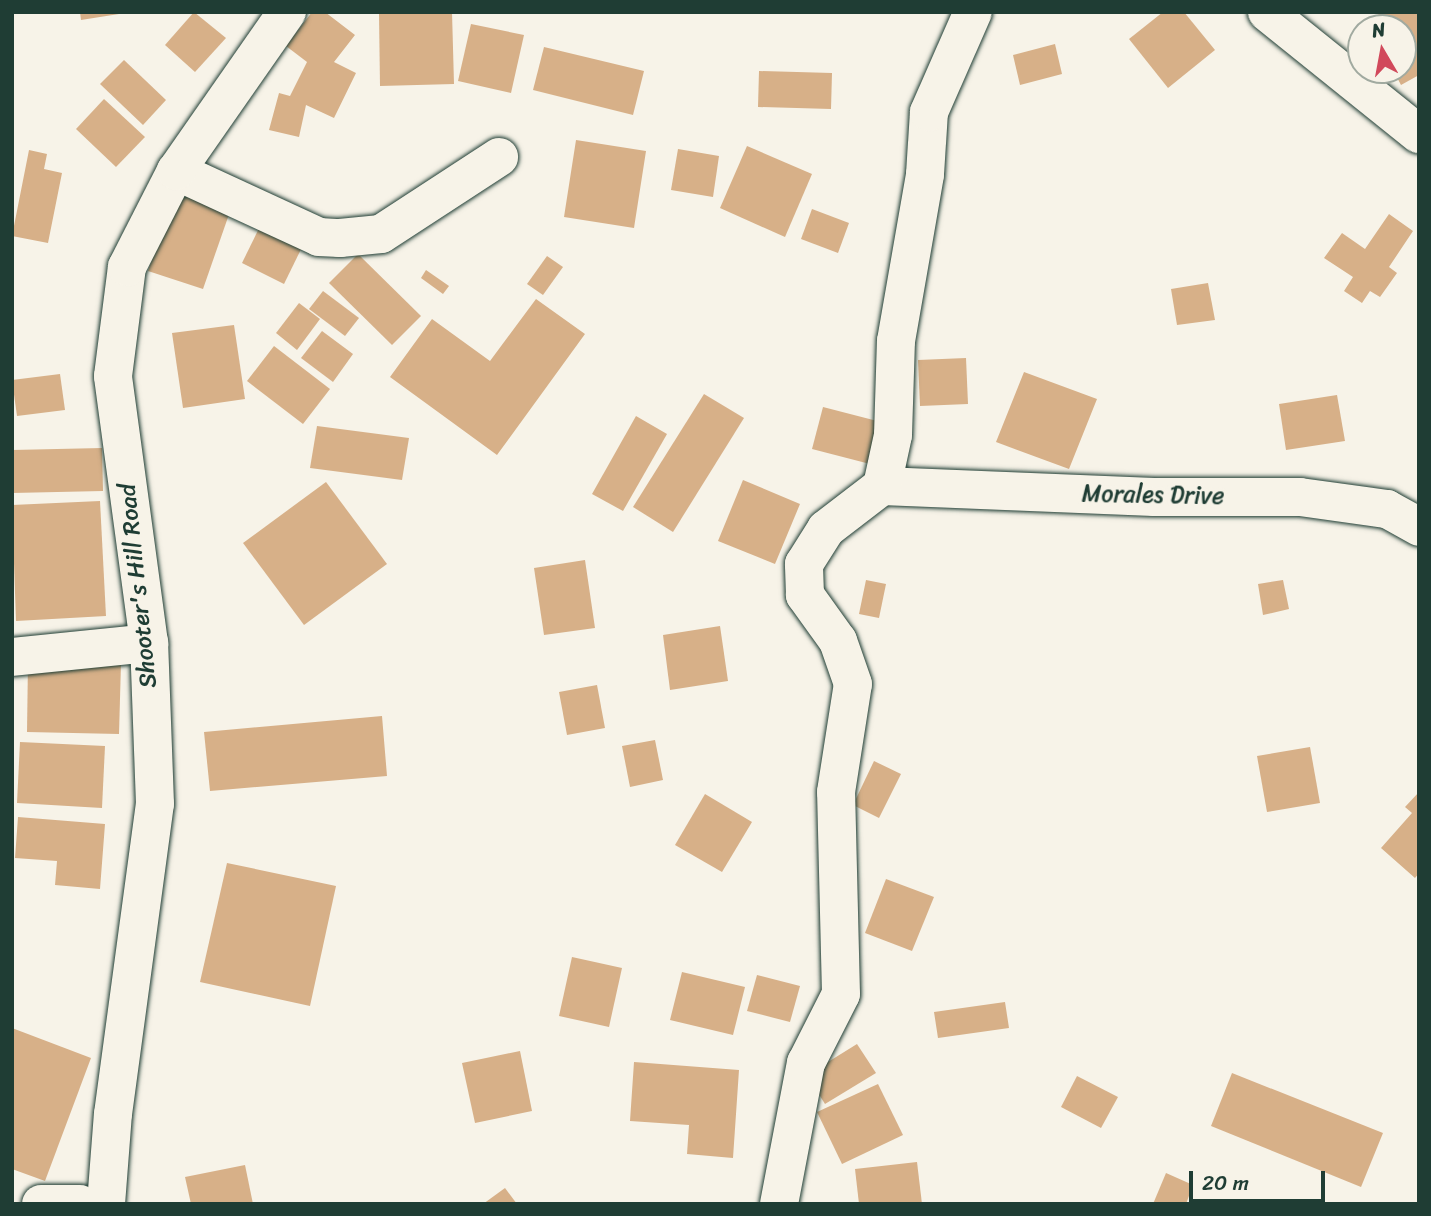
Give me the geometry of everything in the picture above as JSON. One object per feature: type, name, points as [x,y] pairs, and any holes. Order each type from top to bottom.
[{"type":"street","name":"Shooter's Hill Road","points":[[106,1204],[113,1114],[155,804],[149,643],[113,376],[127,267],[176,172],[287,12]]},
{"type":"street","points":[[779,1204],[806,1063],[841,994],[836,792],[853,684],[838,640],[805,595],[804,564],[826,529],[881,486],[893,435],[896,341],[925,174],[929,112],[972,12]]},
{"type":"street","points":[[1267,12],[1419,134]]},
{"type":"street","points":[[176,172],[319,237],[340,238],[381,234],[499,157]]},
{"type":"street","name":"Morales Drive","points":[[881,486],[1154,497],[1300,497],[1387,509],[1419,527]]},
{"type":"street","points":[[12,657],[149,643]]},
{"type":"street","points":[[41,1204],[80,1204]]},
{"type":"building","points":[[80,12],[119,12],[119,14],[81,20]]},
{"type":"building","points":[[194,12],[226,38],[195,72],[165,45]]},
{"type":"building","points":[[312,12],[325,12],[355,35],[334,62],[356,73],[334,118],[306,105],[299,137],[269,130],[279,93],[290,96],[307,62],[286,46]]},
{"type":"building","points":[[452,12],[454,84],[380,86],[379,14]]},
{"type":"building","points":[[1163,12],[1184,12],[1215,50],[1168,88],[1129,39]]},
{"type":"building","points":[[1419,12],[1419,75],[1417,76],[1417,14],[1379,14]]},
{"type":"building","points":[[471,24],[524,35],[511,93],[458,81]]},
{"type":"building","points":[[1055,44],[1062,74],[1020,85],[1013,55]]},
{"type":"building","points":[[544,47],[644,71],[633,115],[533,90]]},
{"type":"building","points":[[124,60],[166,100],[143,125],[100,84]]},
{"type":"building","points":[[759,71],[832,73],[831,109],[758,107]]},
{"type":"building","points":[[104,99],[145,137],[116,167],[76,129]]},
{"type":"building","points":[[576,140],[646,151],[634,228],[564,217]]},
{"type":"building","points":[[747,146],[812,174],[785,237],[720,208]]},
{"type":"building","points":[[678,149],[719,156],[713,197],[671,190]]},
{"type":"building","points":[[29,150],[47,154],[44,169],[62,173],[48,243],[12,236]]},
{"type":"building","points":[[178,181],[234,200],[203,289],[148,271]]},
{"type":"building","points":[[812,209],[849,223],[838,253],[801,239]]},
{"type":"building","points":[[1389,214],[1413,231],[1389,267],[1397,273],[1380,297],[1370,291],[1362,303],[1344,291],[1353,277],[1324,258],[1342,233],[1365,249]]},
{"type":"building","points":[[265,216],[307,237],[284,284],[242,263]]},
{"type":"building","points":[[358,254],[421,316],[392,345],[329,283]]},
{"type":"building","points":[[547,256],[563,267],[543,295],[527,284]]},
{"type":"building","points":[[426,270],[449,286],[443,294],[421,278]]},
{"type":"building","points":[[1208,283],[1215,320],[1177,325],[1171,289]]},
{"type":"building","points":[[323,291],[359,318],[345,336],[309,309]]},
{"type":"building","points":[[536,299],[585,334],[497,455],[390,377],[432,319],[490,361]]},
{"type":"building","points":[[299,303],[320,319],[297,350],[276,333]]},
{"type":"building","points":[[234,325],[245,399],[183,408],[172,333]]},
{"type":"building","points":[[322,331],[353,354],[333,382],[301,358]]},
{"type":"building","points":[[274,346],[330,389],[303,424],[247,381]]},
{"type":"building","points":[[966,358],[968,404],[920,406],[918,360]]},
{"type":"building","points":[[1024,372],[1097,399],[1069,469],[996,442]]},
{"type":"building","points":[[60,374],[65,410],[17,416],[12,380]]},
{"type":"building","points":[[704,394],[744,418],[673,532],[633,507]]},
{"type":"building","points":[[1337,395],[1345,441],[1286,450],[1279,404]]},
{"type":"building","points":[[823,407],[881,422],[870,464],[812,449]]},
{"type":"building","points":[[636,416],[667,434],[623,511],[592,494]]},
{"type":"building","points":[[317,426],[409,438],[402,480],[310,468]]},
{"type":"building","points":[[102,448],[103,491],[12,493],[12,450]]},
{"type":"building","points":[[743,480],[800,504],[775,564],[718,541]]},
{"type":"building","points":[[326,482],[387,564],[304,625],[243,543]]},
{"type":"building","points":[[100,501],[106,616],[16,621],[12,505]]},
{"type":"building","points":[[585,560],[595,628],[544,635],[534,568]]},
{"type":"building","points":[[866,580],[886,584],[879,618],[859,614]]},
{"type":"building","points":[[1283,580],[1289,609],[1263,615],[1258,584]]},
{"type":"building","points":[[720,626],[728,681],[670,690],[663,635]]},
{"type":"building","points":[[28,661],[121,663],[119,734],[27,732]]},
{"type":"building","points":[[597,685],[605,728],[567,735],[559,692]]},
{"type":"building","points":[[382,716],[387,776],[210,791],[204,732]]},
{"type":"building","points":[[655,740],[663,780],[630,787],[622,746]]},
{"type":"building","points":[[20,742],[105,746],[102,808],[17,803]]},
{"type":"building","points":[[1310,747],[1320,803],[1267,812],[1257,756]]},
{"type":"building","points":[[874,761],[901,774],[879,818],[853,805]]},
{"type":"building","points":[[1419,792],[1419,873],[1415,878],[1381,848],[1412,813],[1405,807]]},
{"type":"building","points":[[705,794],[752,822],[722,872],[675,845]]},
{"type":"building","points":[[18,817],[105,824],[100,889],[55,885],[57,861],[15,858]]},
{"type":"building","points":[[227,863],[336,886],[310,1006],[200,982]]},
{"type":"building","points":[[886,879],[934,897],[912,951],[865,933]]},
{"type":"building","points":[[572,957],[622,968],[609,1027],[559,1016]]},
{"type":"building","points":[[682,972],[745,987],[733,1035],[670,1020]]},
{"type":"building","points":[[757,975],[800,986],[790,1022],[747,1011]]},
{"type":"building","points":[[1005,1002],[1009,1028],[938,1038],[934,1012]]},
{"type":"building","points":[[12,1028],[91,1058],[45,1181],[12,1169]]},
{"type":"building","points":[[857,1044],[876,1073],[825,1104],[807,1075]]},
{"type":"building","points":[[520,1051],[532,1111],[475,1123],[462,1063]]},
{"type":"building","points":[[634,1062],[739,1070],[733,1158],[687,1154],[689,1125],[630,1121]]},
{"type":"building","points":[[1232,1073],[1383,1133],[1361,1187],[1211,1126]]},
{"type":"building","points":[[1077,1076],[1118,1097],[1101,1128],[1061,1107]]},
{"type":"building","points":[[878,1084],[903,1135],[842,1164],[817,1112]]},
{"type":"building","points":[[917,1162],[922,1204],[859,1204],[855,1169]]},
{"type":"building","points":[[245,1165],[253,1204],[191,1204],[185,1177]]},
{"type":"building","points":[[1166,1173],[1193,1185],[1186,1204],[1153,1204]]},
{"type":"building","points":[[505,1188],[517,1204],[483,1204]]}]
